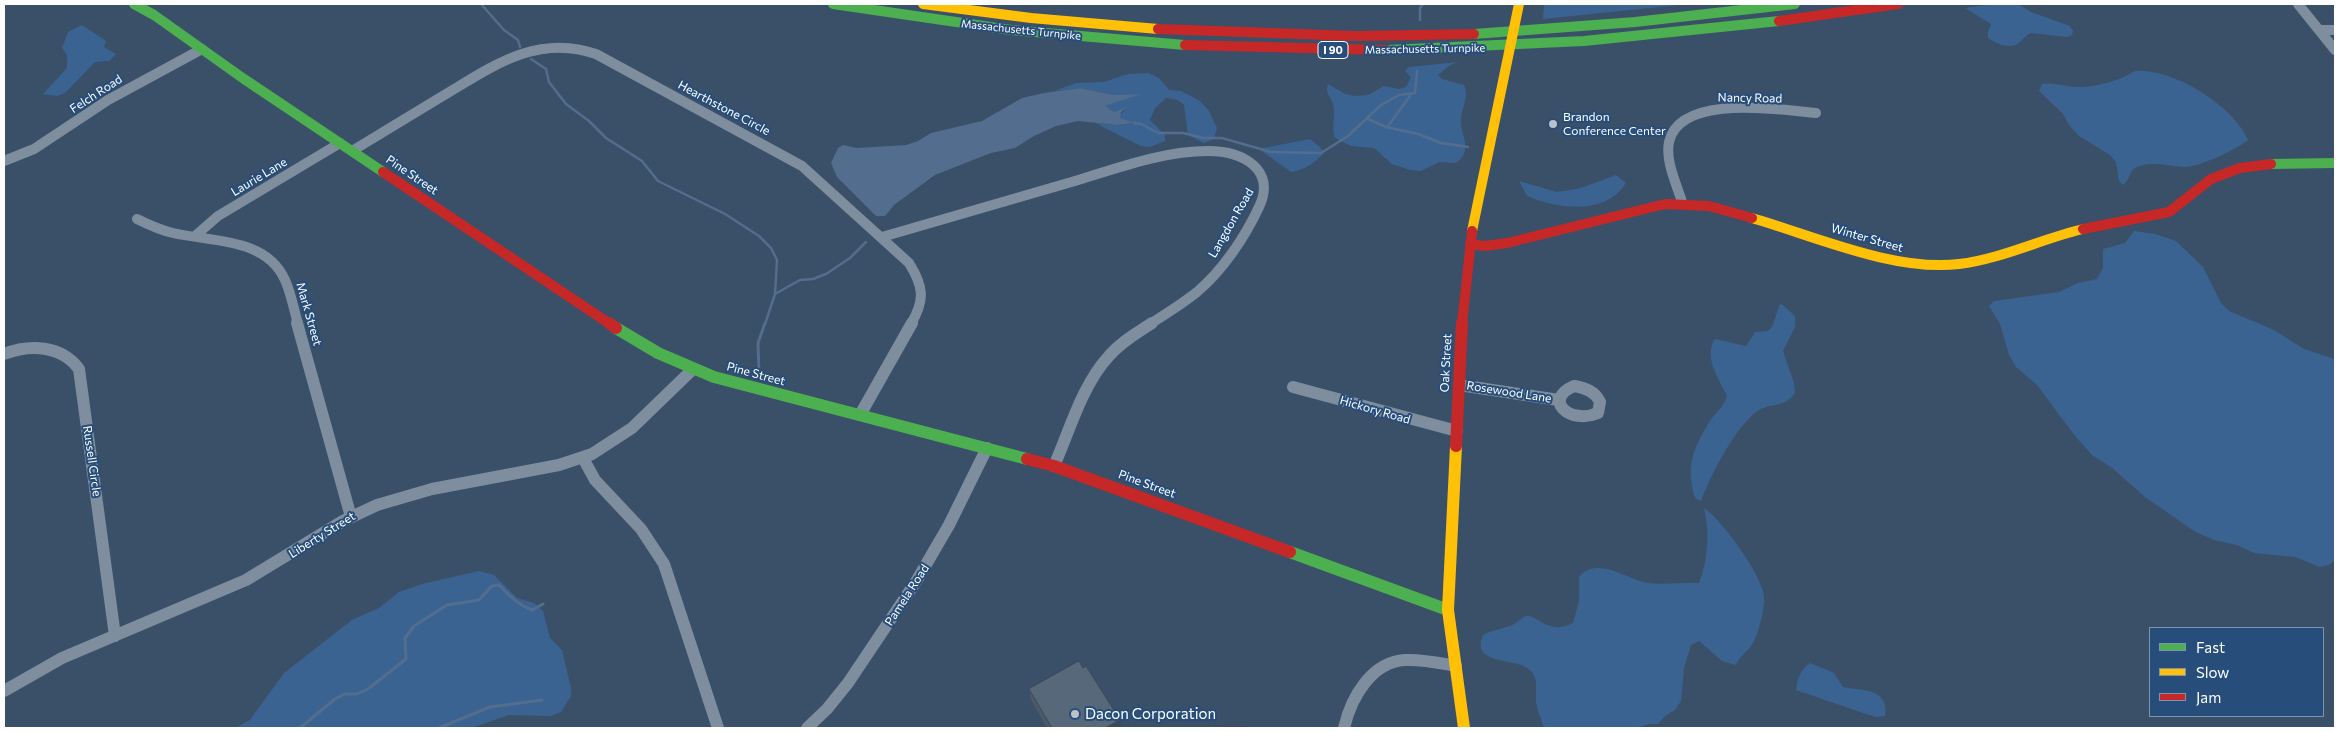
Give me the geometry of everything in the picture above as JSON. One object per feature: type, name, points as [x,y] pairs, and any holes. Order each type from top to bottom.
[{"type":"main road","name":"Pine Street","points":[[134,4],[154,15],[340,143],[632,339],[661,356],[692,370],[729,382],[1054,466],[1448,610]]},
{"type":"main road","name":"Massachusetts Turnpike","points":[[833,4],[966,25],[1109,40],[1235,48],[1355,50],[1490,48],[1622,39],[1762,24],[1898,4]]},
{"type":"main road","name":"Massachusetts Turnpike","points":[[923,4],[1031,18],[1154,28],[1279,34],[1357,35],[1459,34],[1566,28],[1678,19],[1795,4]]},
{"type":"main road","name":"Oak Street","points":[[1464,728],[1448,610],[1459,385],[1470,244],[1518,7]]},
{"type":"main road","name":"Winter Street","points":[[1470,244],[1490,246],[1515,242],[1632,211],[1682,202],[1701,203],[1722,208],[1888,260],[1913,265],[1944,266],[1975,261],[2056,234],[2169,212],[2185,202],[2203,184],[2234,170],[2266,164],[2335,163]]},
{"type":"street","points":[[2298,4],[2335,50]]},
{"type":"street","points":[[2319,30],[2335,30]]},
{"type":"street","name":"Hearthstone Circle","points":[[352,151],[505,59],[543,48],[577,48],[596,54],[802,166],[882,237],[912,269],[919,285],[921,304],[860,415]]},
{"type":"street","name":"Felch Road","points":[[4,161],[34,149],[115,95],[202,49]]},
{"type":"street","name":"Nancy Road","points":[[1682,202],[1671,158],[1670,142],[1672,134],[1684,120],[1702,112],[1726,108],[1816,113]]},
{"type":"street","name":"Laurie Lane","points":[[195,236],[218,216],[340,143]]},
{"type":"street","name":"Langdon Road","points":[[882,237],[1154,158],[1185,154],[1223,153],[1245,159],[1260,172],[1264,180],[1265,194],[1257,210],[1214,277],[1196,293],[1108,356],[1096,375],[1054,466]]},
{"type":"street","name":"Mark Street","points":[[137,219],[148,226],[258,251],[272,260],[282,272],[352,516]]},
{"type":"street","name":"Russell Circle","points":[[4,354],[22,348],[41,349],[66,355],[76,363],[79,369],[115,636]]},
{"type":"street","name":"Liberty Street","points":[[4,691],[44,668],[246,580],[352,516],[378,505],[407,496],[542,469],[583,458],[603,448],[624,433],[692,370]]},
{"type":"street","name":"Rosewood Lane","points":[[1459,385],[1559,400]]},
{"type":"street","name":"Hickory Road","points":[[1293,387],[1457,431]]},
{"type":"street","name":"Pamela Road","points":[[807,728],[827,710],[848,682],[917,580],[949,525],[987,448]]},
{"type":"street","points":[[583,458],[590,474],[642,528],[661,558],[670,578],[718,728]]},
{"type":"street","points":[[1344,728],[1351,706],[1359,692],[1372,677],[1387,665],[1405,660],[1456,666]]},
{"type":"shaded area","points":[[1544,4],[1688,4],[1543,19]]},
{"type":"shaded area","points":[[1994,4],[2018,4],[2031,12],[2070,26],[2073,31],[2072,35],[2067,37],[2031,33],[2015,45],[2008,46],[1997,43],[1988,38],[1991,24],[1965,8]]},
{"type":"shaded area","points":[[82,25],[106,41],[104,47],[116,54],[109,61],[95,62],[65,93],[57,96],[43,94],[67,68],[67,55],[62,48],[68,32]]},
{"type":"shaded area","points":[[1459,62],[1450,65],[1438,75],[1442,79],[1464,85],[1466,90],[1461,123],[1465,151],[1462,158],[1456,163],[1439,162],[1421,171],[1410,170],[1392,164],[1374,148],[1351,146],[1335,138],[1333,129],[1334,108],[1327,92],[1328,84],[1345,94],[1354,96],[1368,95],[1384,86],[1399,89],[1406,87],[1411,77],[1405,71],[1409,67]]},
{"type":"shaded area","points":[[2135,71],[2167,76],[2200,92],[2230,114],[2241,127],[2248,140],[2217,157],[2191,166],[2148,164],[2134,168],[2123,185],[2119,181],[2116,162],[2110,155],[2079,136],[2069,125],[2063,114],[2039,91],[2042,84],[2077,87],[2100,85]]},
{"type":"shaded area","points":[[1148,73],[1159,78],[1169,90],[1181,91],[1200,101],[1209,111],[1217,128],[1214,139],[1204,143],[1188,135],[1184,105],[1178,100],[1166,98],[1155,108],[1150,120],[1165,135],[1165,141],[1150,147],[1141,146],[1095,123],[1117,125],[1133,123],[1120,118],[1120,115],[1126,109],[1114,112],[1104,106],[1139,94],[1114,95],[1080,88],[1054,91],[1076,83],[1104,82],[1128,74]]},
{"type":"shaded area","points":[[1080,88],[1114,95],[1141,94],[1105,106],[1114,112],[1128,107],[1121,112],[1120,118],[1134,123],[1117,125],[1078,121],[1056,126],[1034,136],[1015,148],[991,153],[935,175],[894,205],[885,216],[876,216],[837,177],[831,163],[838,148],[843,145],[857,148],[906,145],[918,141],[931,133],[982,121],[1022,98]]},
{"type":"shaded area","points":[[1310,139],[1324,153],[1309,166],[1291,172],[1259,149]]},
{"type":"shaded area","points":[[1616,175],[1626,183],[1617,194],[1606,201],[1580,207],[1553,204],[1527,196],[1519,181],[1557,192],[1581,188]]},
{"type":"shaded area","points":[[2134,231],[2155,234],[2176,241],[2203,267],[2221,303],[2229,311],[2274,330],[2304,349],[2335,359],[2335,559],[2331,564],[2320,567],[2295,557],[2254,553],[2237,545],[2214,540],[2194,531],[2145,497],[2111,467],[2093,456],[2075,436],[2037,385],[2016,367],[2009,355],[2000,324],[1989,306],[1994,301],[2059,292],[2078,283],[2097,279],[2103,268],[2103,249],[2125,243]]},
{"type":"shaded area","points":[[1780,304],[1795,316],[1795,327],[1783,351],[1794,383],[1795,393],[1783,403],[1761,409],[1743,425],[1718,464],[1701,501],[1695,498],[1692,487],[1691,469],[1694,451],[1710,420],[1727,396],[1711,361],[1712,346],[1715,339],[1746,346],[1755,332],[1768,331],[1772,327]]},
{"type":"shaded area","points":[[1704,508],[1731,536],[1749,562],[1761,586],[1764,596],[1764,607],[1760,625],[1752,644],[1736,665],[1722,661],[1699,641],[1691,645],[1684,668],[1681,701],[1675,710],[1665,716],[1658,724],[1649,724],[1636,728],[1544,728],[1537,705],[1536,682],[1533,674],[1524,666],[1497,659],[1483,652],[1481,645],[1483,635],[1512,625],[1526,616],[1556,627],[1573,623],[1579,601],[1579,577],[1595,568],[1604,568],[1648,583],[1699,583],[1707,546],[1707,526]]},
{"type":"shaded area","points":[[479,571],[494,575],[517,598],[534,603],[543,611],[550,638],[562,650],[571,688],[571,696],[561,712],[551,716],[509,715],[471,728],[235,728],[250,720],[284,673],[352,620],[379,608],[399,592],[422,584]]},
{"type":"shaded area","points":[[1810,663],[1834,673],[1843,687],[1873,692],[1879,696],[1883,700],[1885,716],[1876,717],[1796,690],[1800,675]]},
{"type":"building","name":"Dacon Corporation","points":[[1079,661],[1083,668],[1086,666],[1120,720],[1105,728],[1052,728],[1029,689]]},
{"type":"building","points":[[1209,726],[1248,727],[1248,728],[1209,728]]},
{"type":"waterway","points":[[481,4],[504,30],[518,40],[520,47]]},
{"type":"waterway","points":[[1420,20],[1420,8],[1423,4]]},
{"type":"waterway","points":[[531,59],[546,69],[549,82],[566,104],[589,121],[606,138],[642,161],[658,181],[725,214],[759,236],[771,248],[777,260],[775,294]]},
{"type":"waterway","points":[[1134,123],[1141,124],[1158,133],[1183,133],[1203,138],[1222,138],[1271,152],[1321,153],[1348,136],[1381,105],[1399,95],[1415,93],[1417,71]]},
{"type":"waterway","points":[[1388,126],[1410,96]]},
{"type":"waterway","points":[[1368,119],[1386,127],[1418,134],[1441,143],[1468,147]]},
{"type":"waterway","points":[[775,294],[800,280],[813,279],[826,274],[850,258],[866,242]]},
{"type":"waterway","points":[[765,324],[775,294]]},
{"type":"waterway","points":[[759,374],[758,343],[765,323]]},
{"type":"waterway","points":[[300,728],[335,699],[345,694],[357,694],[368,689],[406,659],[405,638],[414,626],[447,605],[479,600],[492,586],[499,585],[527,608],[532,610],[543,604]]},
{"type":"waterway","points":[[439,728],[490,707],[542,700]]},
{"type":"traffic: fast","points":[[134,4],[154,15],[244,79],[383,172]]},
{"type":"traffic: fast","points":[[833,4],[1011,30],[1185,45]]},
{"type":"traffic: fast","points":[[1474,34],[1635,22],[1795,4]]},
{"type":"traffic: fast","points":[[1387,50],[1486,47],[1633,38],[1779,21]]},
{"type":"traffic: fast","points":[[2271,164],[2335,163]]},
{"type":"traffic: fast","points":[[616,328],[658,353],[714,377],[1027,459]]},
{"type":"traffic: fast","points":[[1290,552],[1448,610]]},
{"type":"traffic: slow","points":[[923,4],[1031,18],[1158,29]]},
{"type":"traffic: slow","points":[[1472,231],[1519,4]]},
{"type":"traffic: slow","points":[[1752,218],[1880,257],[1930,266],[1978,261],[2048,238],[2083,229]]},
{"type":"traffic: slow","points":[[1456,446],[1448,610],[1464,728]]},
{"type":"traffic: jam","points":[[1779,21],[1898,4]]},
{"type":"traffic: jam","points":[[1158,29],[1356,36],[1474,34]]},
{"type":"traffic: jam","points":[[1185,45],[1281,49],[1387,50]]},
{"type":"traffic: jam","points":[[2083,229],[2169,212],[2211,179],[2240,168],[2271,164]]},
{"type":"traffic: jam","points":[[383,172],[616,328]]},
{"type":"traffic: jam","points":[[1470,244],[1485,246],[1507,243],[1665,204],[1689,203],[1709,206],[1752,218]]},
{"type":"traffic: jam","points":[[1456,446],[1463,308],[1472,231]]},
{"type":"traffic: jam","points":[[1027,459],[1054,466],[1290,552]]},
{"type":"place","name":"Brandon Conference Center","points":[[1553,124]]},
{"type":"place","name":"Dacon Corporation","points":[[1075,714]]}]
